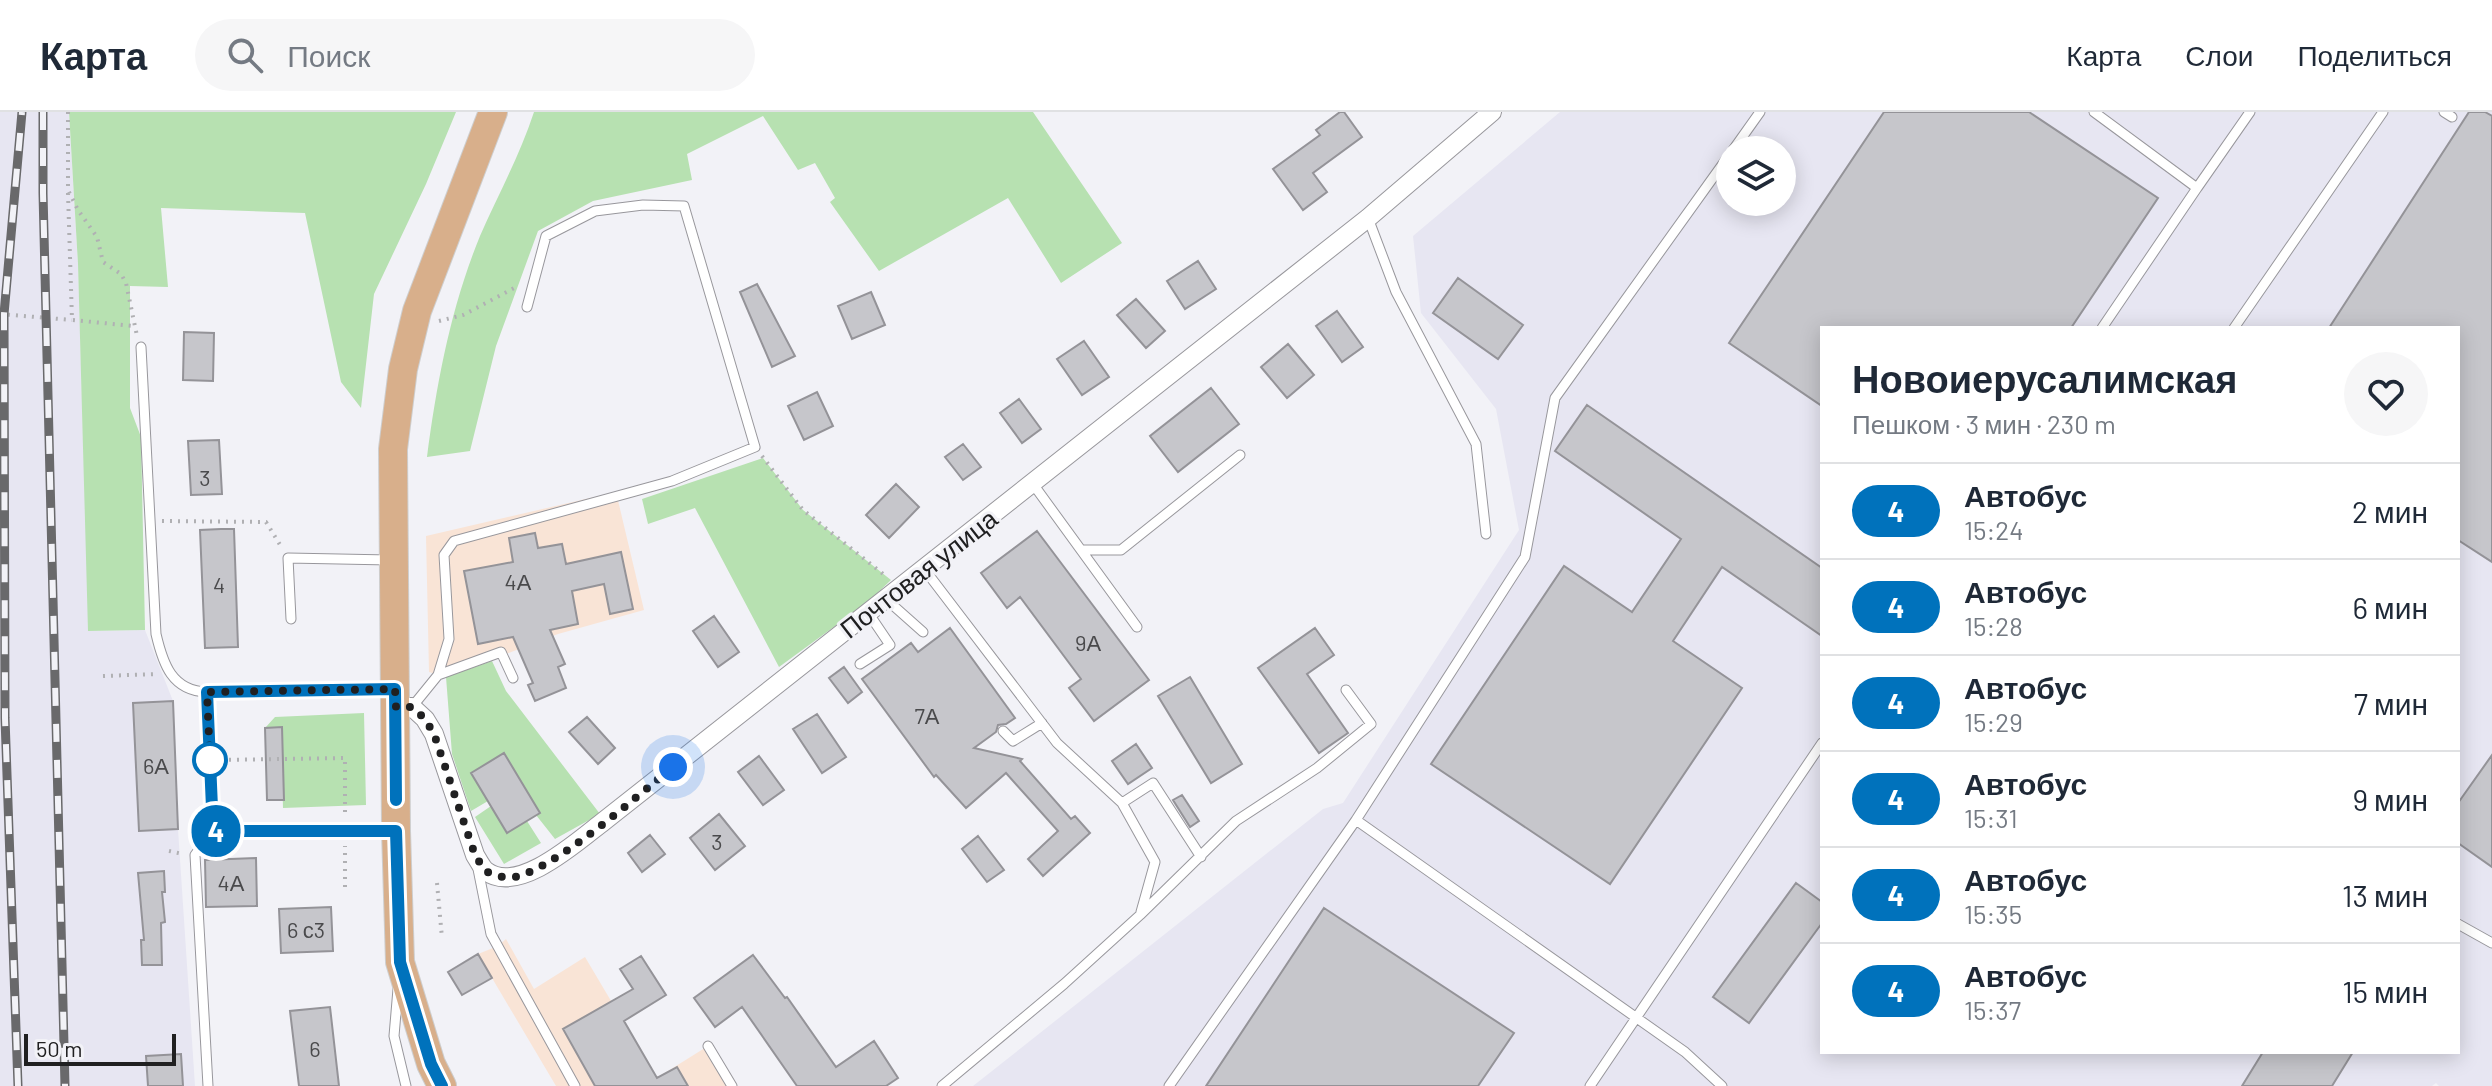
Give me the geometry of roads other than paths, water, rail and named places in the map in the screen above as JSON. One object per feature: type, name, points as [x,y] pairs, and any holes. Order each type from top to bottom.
[{"type":"main road","points":[[442,1086],[431,1064],[400,962],[396,831],[401,701],[393,560],[393,449],[403,369],[417,311],[493,112]]},
{"type":"street","name":"Почтовая улица","points":[[475,855],[485,871],[511,878],[528,873],[553,858],[604,821],[1368,218],[1492,112]]},
{"type":"street","points":[[401,701],[425,719],[434,734],[475,855]]},
{"type":"lane","points":[[1743,136],[1760,112]]},
{"type":"lane","points":[[2094,112],[2197,188]]},
{"type":"lane","points":[[2103,326],[2250,112]]},
{"type":"lane","points":[[2235,326],[2383,112]]},
{"type":"lane","points":[[1169,1086],[1356,820],[1525,557],[1555,398],[1716,174]]},
{"type":"lane","points":[[438,675],[449,639],[444,555],[454,541],[672,481],[755,447],[684,206],[643,205],[595,211],[546,236],[527,307]]},
{"type":"lane","points":[[1368,218],[1396,292],[1476,444],[1486,534]]},
{"type":"lane","points":[[141,347],[156,634],[162,657],[181,685],[194,691],[207,692],[401,701],[438,675],[501,652],[513,678]]},
{"type":"lane","points":[[1082,550],[1121,550],[1240,455]]},
{"type":"lane","points":[[1033,484],[1137,627]]},
{"type":"lane","points":[[291,619],[288,558],[393,560]]},
{"type":"lane","points":[[925,570],[1057,743],[1122,803],[1155,862],[1140,915]]},
{"type":"lane","points":[[894,594],[923,632]]},
{"type":"lane","points":[[860,664],[890,645],[869,614]]},
{"type":"lane","points":[[942,1086],[1064,984],[1236,821],[1317,768],[1371,724],[1346,690]]},
{"type":"lane","points":[[207,692],[213,831],[195,855],[208,1086]]},
{"type":"lane","points":[[1003,731],[1013,741],[1042,723]]},
{"type":"lane","points":[[1590,1086],[1820,746]]},
{"type":"lane","points":[[1122,803],[1153,783],[1201,857]]},
{"type":"lane","points":[[1356,820],[1685,1052],[1722,1086]]},
{"type":"lane","points":[[213,831],[396,831]]},
{"type":"lane","points":[[475,855],[491,934],[575,1086]]},
{"type":"lane","points":[[2460,925],[2492,943]]},
{"type":"lane","points":[[400,962],[394,1036],[406,1086]]},
{"type":"lane","points":[[708,1046],[732,1086]]},
{"type":"railway","points":[[18,1086],[5,718],[4,314],[22,112]]},
{"type":"railway","points":[[43,112],[65,1086]]}]
